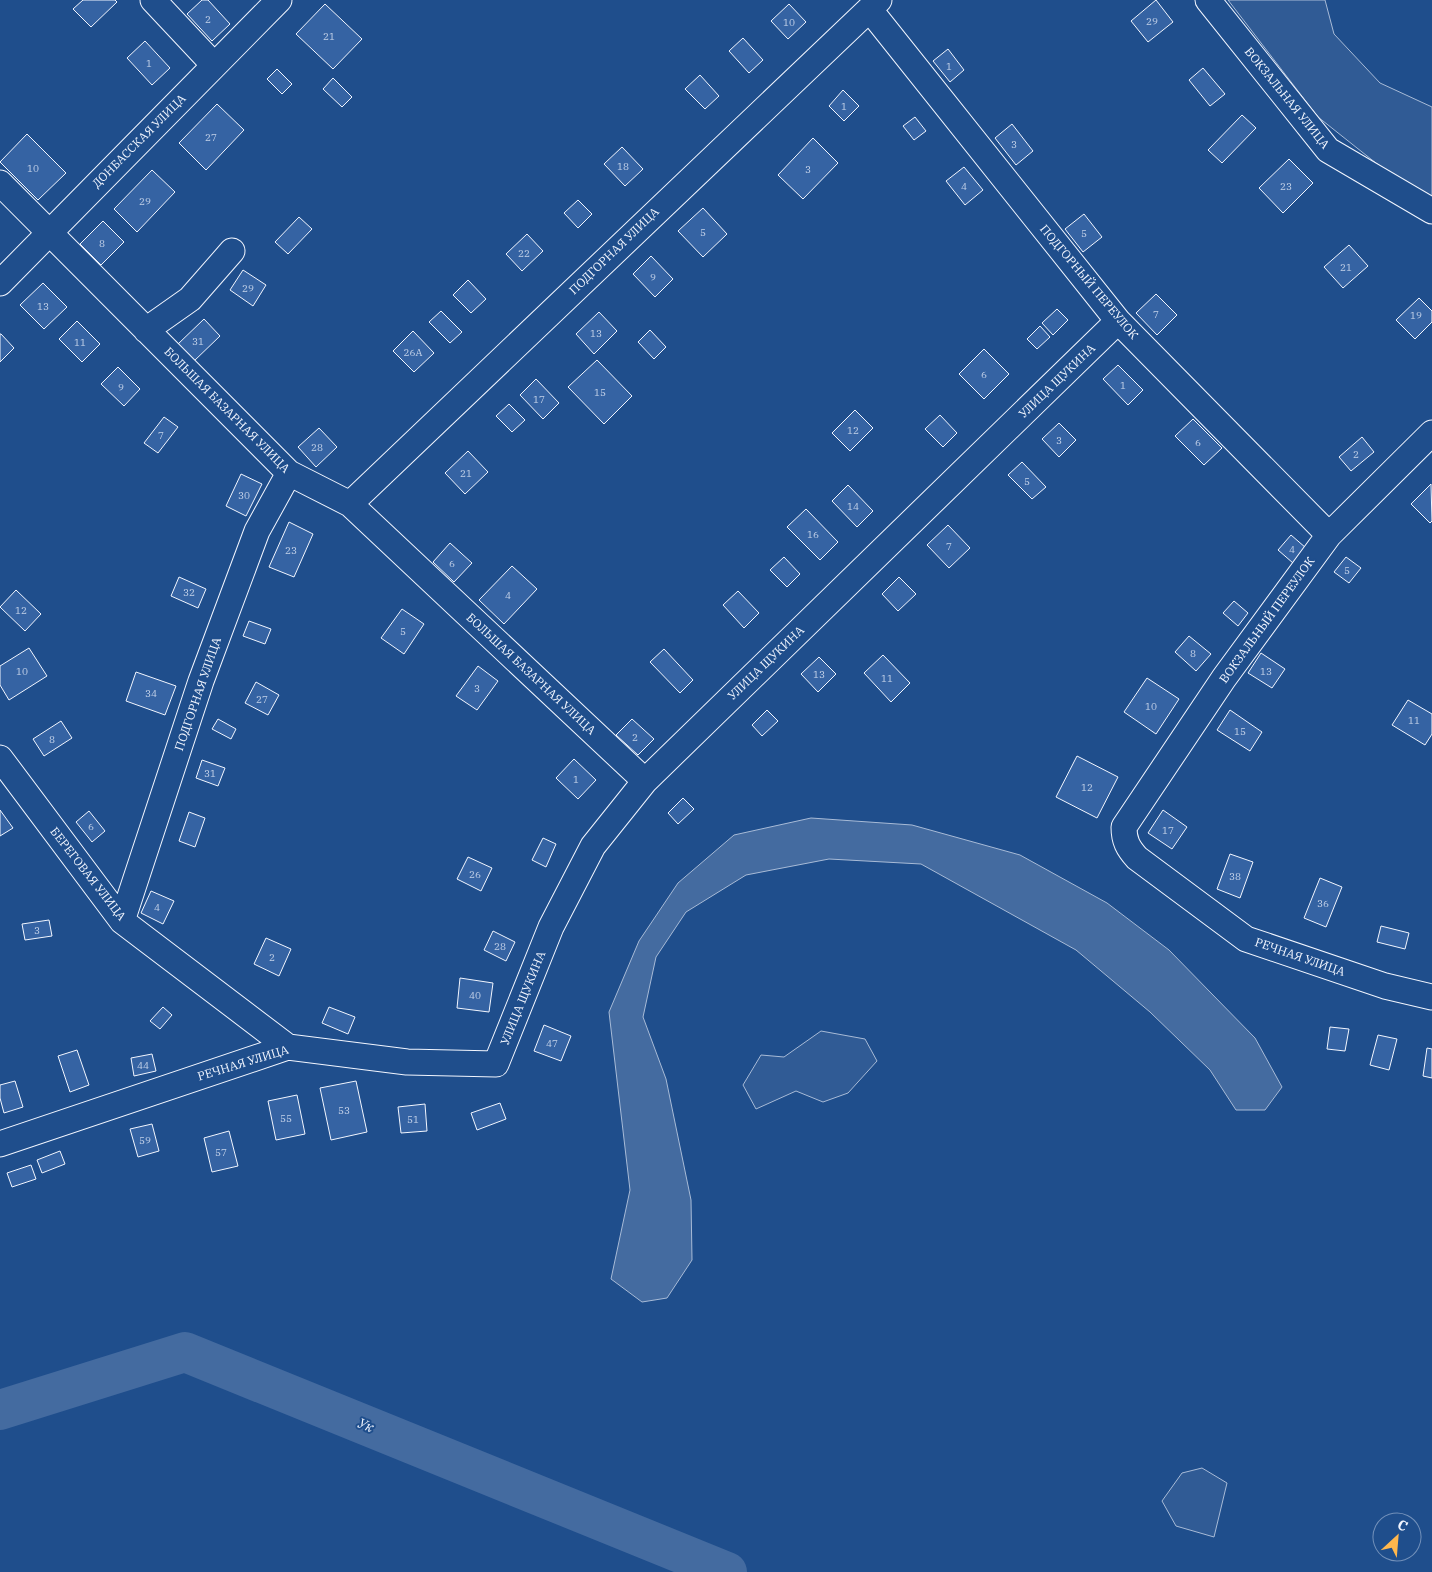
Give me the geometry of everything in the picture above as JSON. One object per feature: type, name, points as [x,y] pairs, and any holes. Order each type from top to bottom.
[{"type":"street","points":[[153,0],[214,65]]},
{"type":"street","name":"ДОНБАССКАЯ УЛИЦА","points":[[0,283],[279,0]]},
{"type":"street","name":"ВОКЗАЛЬНАЯ УЛИЦА","points":[[1208,0],[1328,150],[1432,211]]},
{"type":"street","name":"ПОДГОРНЫЙ ПЕРЕУЛОК","points":[[875,5],[1118,321],[1329,535]]},
{"type":"street","name":"ПОДГОРНАЯ УЛИЦА","points":[[350,504],[611,253],[875,5]]},
{"type":"street","name":"БОЛЬШАЯ БАЗАРНАЯ УЛИЦА","points":[[0,183],[289,473],[350,504],[645,781]]},
{"type":"street","points":[[146,330],[190,299],[232,252]]},
{"type":"street","name":"УЛИЦА ЩУКИНА","points":[[496,1064],[550,927],[563,902],[593,846],[645,781],[1118,321]]},
{"type":"street","name":"ВОКЗАЛЬНЫЙ ПЕРЕУЛОК","points":[[1124,827],[1224,678],[1329,535],[1432,433]]},
{"type":"street","name":"ПОДГОРНАЯ УЛИЦА","points":[[122,921],[201,681],[257,531],[289,473]]},
{"type":"street","name":"БЕРЕГОВАЯ УЛИЦА","points":[[0,758],[122,921],[288,1047]]},
{"type":"street","name":"РЕЧНАЯ УЛИЦА","points":[[1124,827],[1127,847],[1137,858],[1246,939],[1385,986],[1432,997]]},
{"type":"street","name":"РЕЧНАЯ УЛИЦА","points":[[0,1144],[288,1047],[407,1062],[496,1064]]},
{"type":"shaded area","points":[[1228,0],[1325,0],[1334,34],[1380,83],[1432,107],[1432,197],[1391,175],[1318,117]]},
{"type":"shaded area","points":[[811,818],[912,825],[1020,855],[1107,903],[1169,950],[1255,1038],[1282,1087],[1265,1110],[1236,1110],[1210,1070],[1150,1012],[1076,950],[921,864],[829,859],[746,875],[686,912],[656,957],[643,1017],[666,1079],[691,1200],[692,1260],[667,1298],[642,1302],[611,1279],[630,1190],[609,1012],[639,941],[678,883],[734,835]]},
{"type":"shaded area","points":[[821,1031],[865,1039],[877,1061],[848,1093],[823,1102],[796,1091],[756,1109],[743,1085],[761,1055],[784,1057]]},
{"type":"shaded area","points":[[1202,1468],[1227,1483],[1214,1537],[1176,1526],[1162,1501],[1182,1473]]},
{"type":"building","points":[[83,0],[115,0],[117,2],[91,27],[73,9]]},
{"type":"building","points":[[202,0],[208,0],[230,24],[212,41],[187,14]]},
{"type":"building","points":[[1156,0],[1173,22],[1148,42],[1131,21]]},
{"type":"building","points":[[325,4],[362,39],[333,69],[296,34]]},
{"type":"building","points":[[789,4],[806,22],[788,39],[771,21]]},
{"type":"building","points":[[743,38],[763,60],[749,73],[729,51]]},
{"type":"building","points":[[145,41],[170,68],[152,85],[127,58]]},
{"type":"building","points":[[948,49],[964,70],[950,82],[933,61]]},
{"type":"building","points":[[1203,68],[1225,94],[1210,106],[1189,80]]},
{"type":"building","points":[[277,69],[292,84],[282,94],[267,79]]},
{"type":"building","points":[[700,75],[719,96],[705,109],[685,89]]},
{"type":"building","points":[[333,78],[352,97],[342,107],[323,89]]},
{"type":"building","points":[[843,90],[859,106],[844,121],[829,106]]},
{"type":"building","points":[[217,104],[244,130],[206,170],[179,143]]},
{"type":"building","points":[[1242,115],[1256,128],[1222,163],[1208,150]]},
{"type":"building","points":[[915,117],[926,131],[914,140],[903,126]]},
{"type":"building","points":[[1012,124],[1033,151],[1016,165],[995,138]]},
{"type":"building","points":[[27,134],[66,173],[38,200],[0,162]]},
{"type":"building","points":[[813,138],[838,163],[803,199],[778,175]]},
{"type":"building","points":[[622,147],[643,169],[625,186],[604,164]]},
{"type":"building","points":[[1289,159],[1313,183],[1283,213],[1259,188]]},
{"type":"building","points":[[964,167],[983,190],[965,205],[946,181]]},
{"type":"building","points":[[152,170],[175,192],[137,232],[114,209]]},
{"type":"building","points":[[578,200],[592,214],[578,228],[564,213]]},
{"type":"building","points":[[703,208],[727,234],[703,257],[678,231]]},
{"type":"building","points":[[1084,214],[1102,237],[1083,252],[1065,229]]},
{"type":"building","points":[[299,217],[312,229],[288,254],[275,242]]},
{"type":"building","points":[[103,221],[124,242],[101,265],[80,244]]},
{"type":"building","points":[[527,234],[543,251],[522,271],[506,254]]},
{"type":"building","points":[[1349,245],[1368,266],[1343,288],[1324,267]]},
{"type":"building","points":[[651,256],[673,279],[655,297],[633,274]]},
{"type":"building","points":[[243,270],[266,285],[253,306],[230,290]]},
{"type":"building","points":[[468,280],[486,299],[471,313],[453,295]]},
{"type":"building","points":[[43,283],[67,307],[44,329],[20,305]]},
{"type":"building","points":[[1156,294],[1177,315],[1157,335],[1136,313]]},
{"type":"building","points":[[1419,298],[1432,311],[1432,322],[1415,339],[1396,320]]},
{"type":"building","points":[[1057,309],[1068,320],[1053,335],[1042,323]]},
{"type":"building","points":[[441,311],[462,332],[450,343],[429,322]]},
{"type":"building","points":[[599,312],[617,331],[594,354],[576,334]]},
{"type":"building","points":[[204,319],[220,336],[193,362],[177,345]]},
{"type":"building","points":[[77,321],[100,344],[82,362],[59,339]]},
{"type":"building","points":[[1040,326],[1050,337],[1037,349],[1027,339]]},
{"type":"building","points":[[650,330],[666,347],[654,359],[638,342]]},
{"type":"building","points":[[413,331],[434,353],[414,372],[393,351]]},
{"type":"building","points":[[0,334],[14,348],[0,362]]},
{"type":"building","points":[[984,349],[1009,374],[984,399],[959,374]]},
{"type":"building","points":[[597,360],[632,396],[604,424],[568,387]]},
{"type":"building","points":[[1118,365],[1143,390],[1128,405],[1103,379]]},
{"type":"building","points":[[118,367],[140,389],[124,406],[101,384]]},
{"type":"building","points":[[536,379],[559,403],[543,419],[520,395]]},
{"type":"building","points":[[509,404],[525,420],[512,432],[496,416]]},
{"type":"building","points":[[855,410],[873,428],[850,451],[832,433]]},
{"type":"building","points":[[940,415],[957,433],[943,447],[925,429]]},
{"type":"building","points":[[164,417],[178,427],[158,453],[144,443]]},
{"type":"building","points":[[1193,419],[1222,448],[1204,465],[1175,436]]},
{"type":"building","points":[[1059,423],[1076,440],[1059,457],[1042,439]]},
{"type":"building","points":[[319,428],[337,447],[316,467],[298,447]]},
{"type":"building","points":[[1362,437],[1374,452],[1351,471],[1339,457]]},
{"type":"building","points":[[468,451],[488,472],[465,494],[445,473]]},
{"type":"building","points":[[1022,462],[1046,487],[1032,499],[1008,475]]},
{"type":"building","points":[[241,474],[262,484],[246,516],[226,506]]},
{"type":"building","points":[[1431,484],[1432,521],[1430,523],[1411,504]]},
{"type":"building","points":[[848,485],[873,511],[857,527],[832,501]]},
{"type":"building","points":[[806,509],[838,542],[820,560],[787,527]]},
{"type":"building","points":[[289,522],[313,534],[294,577],[269,567]]},
{"type":"building","points":[[948,525],[970,548],[949,568],[927,545]]},
{"type":"building","points":[[1291,535],[1306,548],[1293,563],[1278,550]]},
{"type":"building","points":[[450,543],[472,563],[454,582],[433,562]]},
{"type":"building","points":[[784,557],[800,574],[787,587],[770,570]]},
{"type":"building","points":[[1346,557],[1361,568],[1349,583],[1334,572]]},
{"type":"building","points":[[512,566],[537,589],[504,624],[479,600]]},
{"type":"building","points":[[179,577],[206,589],[198,608],[171,596]]},
{"type":"building","points":[[899,577],[916,594],[898,611],[882,594]]},
{"type":"building","points":[[16,590],[41,614],[25,631],[0,607]]},
{"type":"building","points":[[738,591],[759,613],[744,628],[723,605]]},
{"type":"building","points":[[1234,601],[1248,613],[1238,626],[1223,613]]},
{"type":"building","points":[[402,609],[424,624],[404,654],[381,638]]},
{"type":"building","points":[[249,621],[271,629],[265,644],[243,636]]},
{"type":"building","points":[[1189,636],[1211,654],[1196,671],[1175,652]]},
{"type":"building","points":[[29,648],[47,676],[9,700],[0,685],[0,666]]},
{"type":"building","points":[[664,649],[693,680],[680,693],[650,662]]},
{"type":"building","points":[[1261,653],[1285,669],[1272,688],[1248,673]]},
{"type":"building","points":[[883,655],[910,683],[891,702],[864,673]]},
{"type":"building","points":[[819,657],[836,674],[818,692],[801,674]]},
{"type":"building","points":[[478,666],[498,681],[477,710],[456,696]]},
{"type":"building","points":[[136,672],[176,686],[165,715],[126,701]]},
{"type":"building","points":[[1147,678],[1179,699],[1156,734],[1124,712]]},
{"type":"building","points":[[256,682],[279,695],[268,715],[245,703]]},
{"type":"building","points":[[1408,700],[1432,714],[1432,734],[1425,745],[1392,725]]},
{"type":"building","points":[[767,710],[778,721],[762,736],[752,725]]},
{"type":"building","points":[[1230,710],[1262,732],[1250,751],[1217,730]]},
{"type":"building","points":[[218,719],[236,729],[231,739],[212,729]]},
{"type":"building","points":[[632,719],[654,739],[638,755],[616,735]]},
{"type":"building","points":[[61,721],[72,738],[44,756],[33,739]]},
{"type":"building","points":[[1077,756],[1118,777],[1097,818],[1056,797]]},
{"type":"building","points":[[574,759],[596,780],[578,799],[556,778]]},
{"type":"building","points":[[202,760],[225,768],[218,786],[196,778]]},
{"type":"building","points":[[683,798],[694,809],[678,824],[668,813]]},
{"type":"building","points":[[0,810],[13,828],[0,836]]},
{"type":"building","points":[[1163,810],[1187,827],[1172,849],[1148,833]]},
{"type":"building","points":[[89,811],[105,831],[92,842],[76,822]]},
{"type":"building","points":[[189,812],[205,818],[195,847],[179,841]]},
{"type":"building","points":[[543,838],[556,844],[546,867],[532,860]]},
{"type":"building","points":[[1230,854],[1253,862],[1240,898],[1217,889]]},
{"type":"building","points":[[468,857],[492,868],[481,891],[457,879]]},
{"type":"building","points":[[1320,878],[1342,887],[1326,927],[1304,918]]},
{"type":"building","points":[[151,891],[174,901],[163,924],[141,913]]},
{"type":"building","points":[[49,920],[52,936],[25,940],[22,924]]},
{"type":"building","points":[[1381,926],[1409,933],[1405,949],[1377,942]]},
{"type":"building","points":[[493,931],[515,942],[506,961],[484,950]]},
{"type":"building","points":[[266,938],[291,949],[279,976],[254,964]]},
{"type":"building","points":[[460,978],[493,983],[489,1012],[457,1008]]},
{"type":"building","points":[[163,1007],[172,1015],[160,1029],[150,1021]]},
{"type":"building","points":[[329,1007],[355,1017],[348,1034],[322,1023]]},
{"type":"building","points":[[544,1025],[571,1036],[561,1061],[534,1051]]},
{"type":"building","points":[[1330,1027],[1349,1029],[1345,1051],[1327,1049]]},
{"type":"building","points":[[1378,1035],[1397,1039],[1389,1070],[1370,1065]]},
{"type":"building","points":[[1427,1048],[1432,1049],[1432,1078],[1423,1076]]},
{"type":"building","points":[[77,1050],[89,1085],[70,1092],[58,1056]]},
{"type":"building","points":[[152,1054],[156,1071],[134,1076],[131,1058]]},
{"type":"building","points":[[15,1081],[23,1107],[4,1113],[0,1098],[0,1085]]},
{"type":"building","points":[[356,1081],[367,1132],[331,1140],[320,1088]]},
{"type":"building","points":[[297,1095],[305,1134],[276,1140],[268,1101]]},
{"type":"building","points":[[500,1103],[506,1119],[477,1130],[471,1113]]},
{"type":"building","points":[[425,1104],[427,1131],[401,1133],[398,1107]]},
{"type":"building","points":[[152,1124],[159,1151],[138,1157],[130,1129]]},
{"type":"building","points":[[229,1131],[238,1166],[212,1172],[204,1138]]},
{"type":"building","points":[[60,1151],[65,1164],[42,1173],[37,1160]]},
{"type":"building","points":[[31,1165],[36,1179],[12,1187],[7,1173]]},
{"type":"waterway","name":"Ук","points":[[0,1410],[185,1352],[727,1572]]}]
